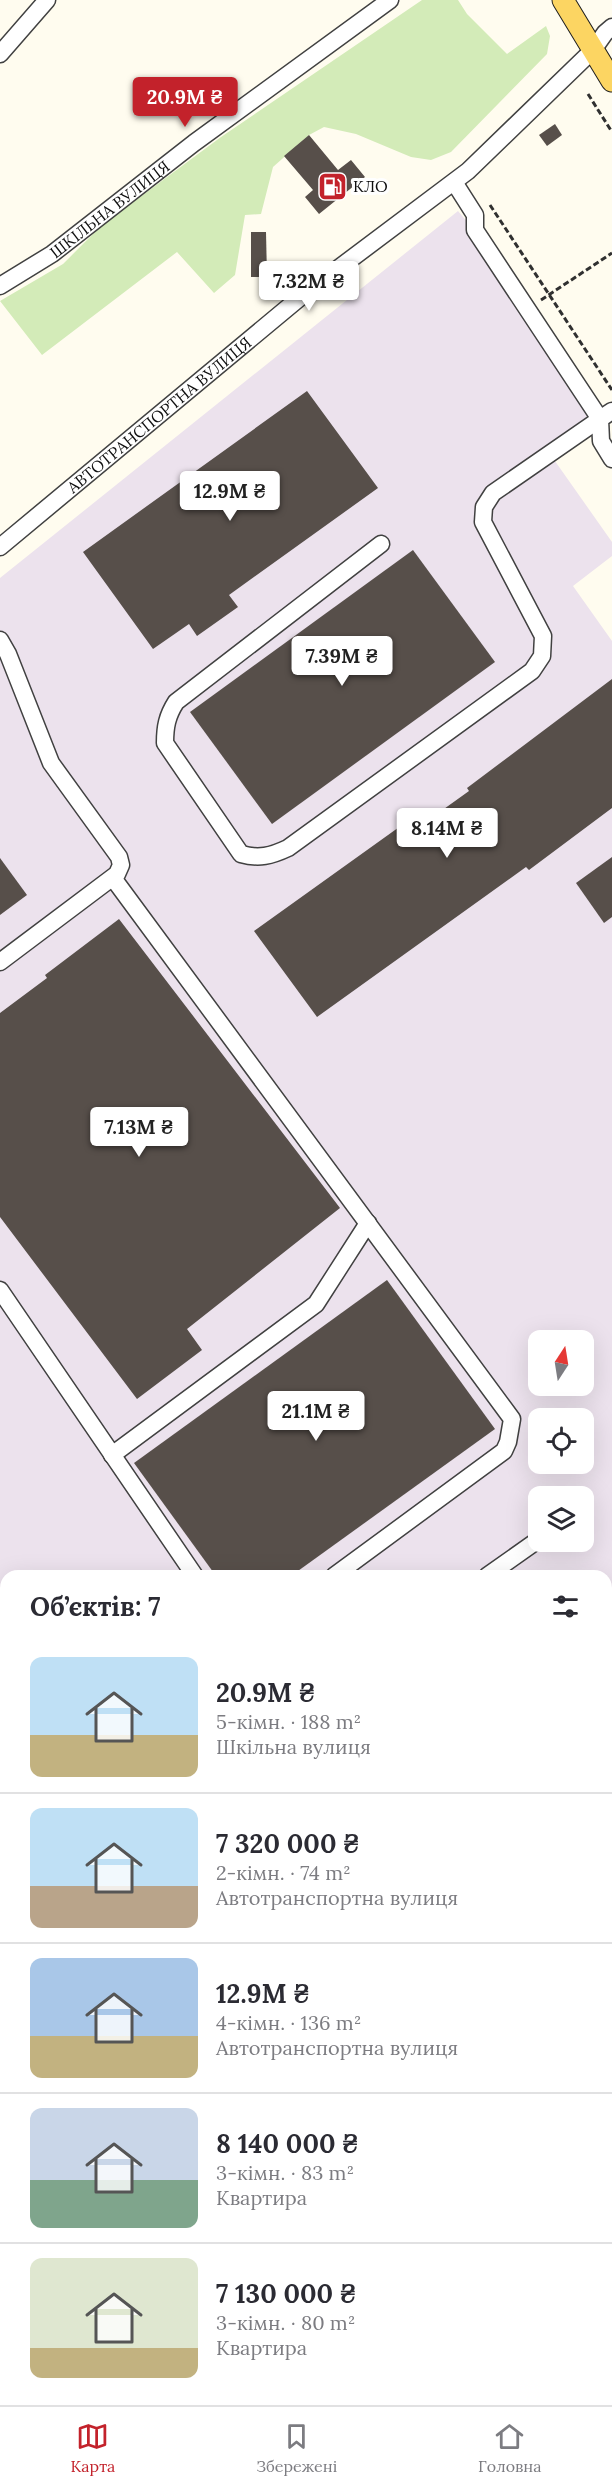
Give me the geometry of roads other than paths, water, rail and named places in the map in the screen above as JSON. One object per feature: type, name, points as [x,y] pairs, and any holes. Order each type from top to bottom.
[{"type":"main road","points":[[562,0],[612,81]]},
{"type":"street","points":[[0,54],[47,0]]},
{"type":"street","name":"ШКІЛЬНА ВУЛИЦЯ","points":[[0,286],[52,254],[194,143],[390,0]]},
{"type":"street","name":"АВТОТРАНСПОРТНА ВУЛИЦЯ","points":[[1,545],[303,295],[468,171],[593,50],[612,27]]},
{"type":"street","points":[[453,182],[475,215],[475,230],[527,309],[606,415],[601,441],[612,459]]},
{"type":"street","points":[[381,544],[176,702],[169,713],[165,727],[165,743],[241,854],[255,858],[272,855],[288,848],[532,671],[542,656],[543,636],[483,522],[484,507],[493,493],[606,415]]},
{"type":"street","points":[[0,640],[8,654],[51,763],[119,857],[120,870],[113,878],[0,962]]},
{"type":"street","points":[[113,878],[510,1416],[512,1422],[504,1450],[342,1570]]},
{"type":"street","points":[[112,1455],[316,1304],[368,1223]]},
{"type":"street","points":[[0,1290],[191,1570]]},
{"type":"street","points":[[496,1570],[528,1547]]},
{"type":"place","name":"КЛО","points":[[332,186]]}]
